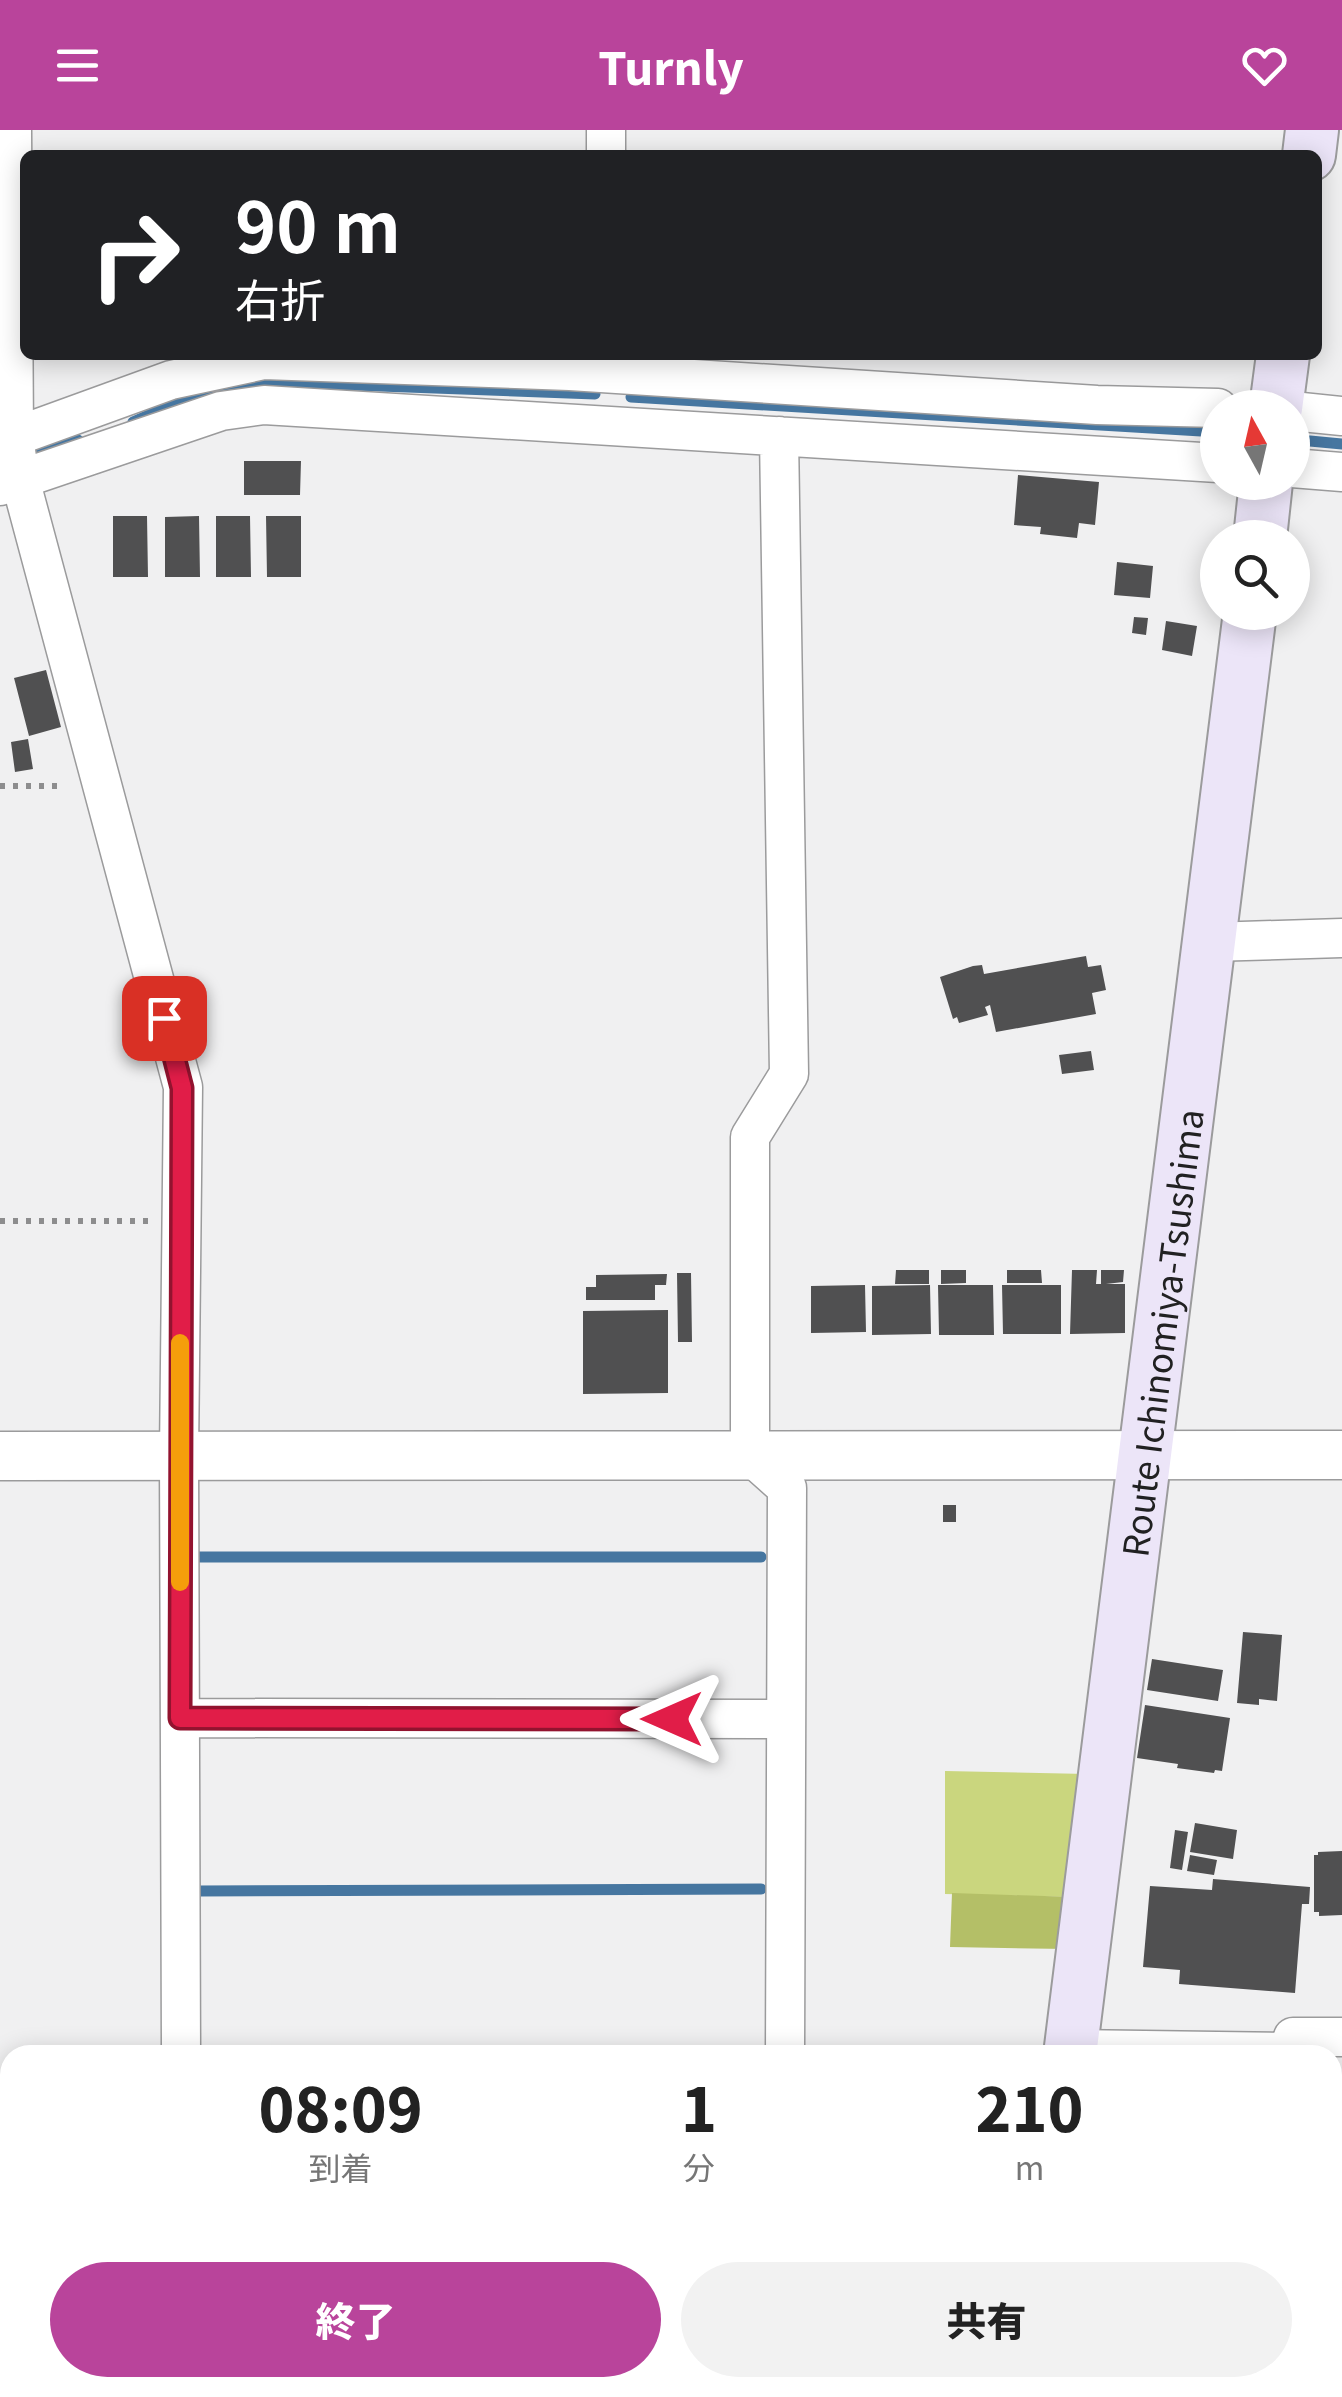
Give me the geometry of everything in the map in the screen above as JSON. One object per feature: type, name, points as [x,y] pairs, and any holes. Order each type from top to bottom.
[{"type":"main road","points":[[1278,390],[1282,360]]},
{"type":"main road","name":"Route Ichinomiya-Tsushima","points":[[1071,2045],[1248,630]]},
{"type":"street","points":[[12,130],[7,371],[14,438],[10,482],[100,777],[182,1088],[181,2045]]},
{"type":"street","points":[[14,438],[171,380],[264,360],[604,364],[1097,405],[1200,408]]},
{"type":"street","points":[[604,364],[605,425]]},
{"type":"street","points":[[10,482],[221,412],[264,406],[1200,461]]},
{"type":"street","points":[[1310,413],[1342,416]]},
{"type":"street","points":[[780,436],[790,1074],[750,1137],[750,1455],[787,1488],[785,2045]]},
{"type":"street","points":[[1310,469],[1342,472]]},
{"type":"street","points":[[1210,942],[1342,938]]},
{"type":"street","points":[[0,1456],[1342,1455]]},
{"type":"street","points":[[180,1718],[786,1719]]},
{"type":"street","points":[[1293,2045],[1294,2037],[1342,2036]]},
{"type":"path","points":[[0,786],[70,786],[100,777]]},
{"type":"path","points":[[0,1222],[182,1221]]},
{"type":"green space","points":[[945,1771],[1087,1774],[1073,1897],[945,1894]]},
{"type":"green space","points":[[952,1893],[1073,1897],[1067,1949],[950,1947]]},
{"type":"building","points":[[244,461],[301,461],[300,495],[244,495]]},
{"type":"building","points":[[1018,475],[1099,482],[1095,525],[1079,523],[1077,538],[1040,534],[1041,527],[1014,525]]},
{"type":"building","points":[[113,516],[147,516],[148,577],[113,577]]},
{"type":"building","points":[[199,516],[200,577],[165,577],[165,517]]},
{"type":"building","points":[[216,516],[250,516],[251,577],[216,577]]},
{"type":"building","points":[[266,516],[301,516],[301,577],[267,577]]},
{"type":"building","points":[[1117,562],[1153,566],[1150,598],[1114,595]]},
{"type":"building","points":[[1134,617],[1148,618],[1146,635],[1132,633]]},
{"type":"building","points":[[1166,621],[1197,626],[1192,656],[1162,650]]},
{"type":"building","points":[[46,670],[61,727],[29,736],[14,678]]},
{"type":"building","points":[[28,739],[33,769],[15,772],[11,742]]},
{"type":"building","points":[[1086,956],[1088,967],[1101,965],[1106,990],[1092,993],[1096,1014],[996,1032],[990,1005],[985,1007],[988,1015],[959,1023],[957,1017],[953,1019],[940,977],[973,966],[982,965],[984,974]]},
{"type":"building","points":[[1091,1051],[1094,1070],[1062,1074],[1059,1055]]},
{"type":"building","points":[[896,1270],[929,1270],[929,1284],[895,1284]]},
{"type":"building","points":[[941,1270],[966,1270],[966,1283],[941,1284]]},
{"type":"building","points":[[1007,1270],[1041,1270],[1042,1283],[1007,1283]]},
{"type":"building","points":[[1072,1270],[1097,1270],[1096,1284],[1101,1284],[1101,1270],[1124,1270],[1123,1282],[1106,1284],[1125,1284],[1125,1333],[1070,1334]]},
{"type":"building","points":[[677,1273],[691,1273],[692,1342],[678,1342]]},
{"type":"building","points":[[667,1274],[666,1285],[655,1285],[655,1300],[586,1300],[586,1287],[596,1287],[596,1275]]},
{"type":"building","points":[[865,1285],[866,1332],[811,1333],[811,1286]]},
{"type":"building","points":[[930,1285],[931,1334],[872,1335],[872,1286]]},
{"type":"building","points":[[938,1285],[993,1285],[994,1335],[939,1335]]},
{"type":"building","points":[[1002,1285],[1061,1285],[1061,1334],[1003,1334]]},
{"type":"building","points":[[668,1310],[668,1393],[583,1394],[583,1311]]},
{"type":"building","points":[[943,1505],[956,1505],[956,1522],[943,1522]]},
{"type":"building","points":[[1243,1632],[1282,1635],[1277,1701],[1259,1699],[1259,1705],[1237,1703]]},
{"type":"building","points":[[1152,1659],[1223,1670],[1218,1701],[1147,1690]]},
{"type":"building","points":[[1145,1705],[1230,1718],[1222,1771],[1177,1768],[1178,1764],[1137,1758]]},
{"type":"building","points":[[1195,1823],[1237,1830],[1233,1859],[1190,1852]]},
{"type":"building","points":[[1175,1830],[1188,1832],[1182,1870],[1170,1868]]},
{"type":"building","points":[[1342,1851],[1342,1915],[1319,1916],[1319,1912],[1314,1912],[1314,1855]]},
{"type":"building","points":[[1190,1855],[1217,1860],[1214,1875],[1187,1871]]},
{"type":"building","points":[[1213,1879],[1310,1887],[1309,1904],[1302,1904],[1295,1993],[1179,1984],[1180,1970],[1143,1967],[1150,1886],[1212,1890]]},
{"type":"waterway","points":[[133,422],[210,388],[270,382],[595,394]]},
{"type":"waterway","points":[[631,397],[1200,431]]},
{"type":"waterway","points":[[34,453],[78,440]]},
{"type":"waterway","points":[[1310,441],[1342,444]]},
{"type":"waterway","points":[[195,1557],[761,1557]]},
{"type":"waterway","points":[[198,1891],[761,1889]]},
{"type":"slow traffic","points":[[180,1343],[180,1582]]},
{"type":"route","points":[[164,1018],[182,1088],[180,1718],[672,1719]]}]
